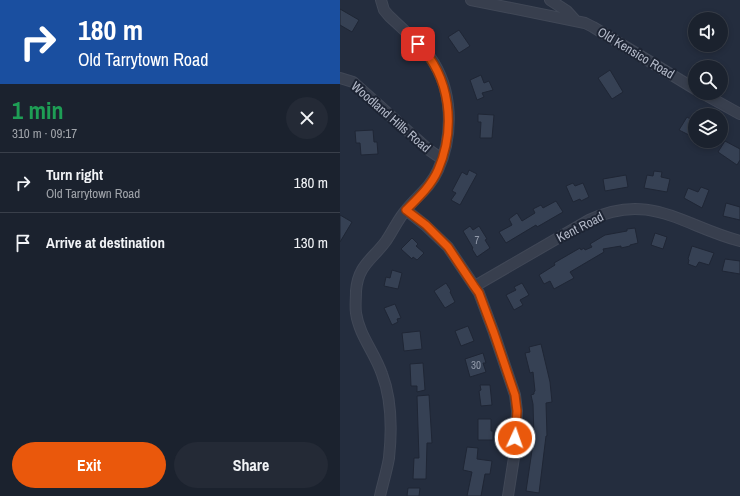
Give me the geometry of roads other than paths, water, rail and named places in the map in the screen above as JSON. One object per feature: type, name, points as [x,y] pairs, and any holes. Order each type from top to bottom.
[{"type":"street","points":[[380,496],[389,459],[391,424],[389,396],[382,373],[359,326],[356,311],[356,290],[359,276],[366,263],[386,241],[406,210],[421,195],[438,170],[447,143],[448,114],[442,82],[430,58],[389,16],[384,10],[381,0]]},
{"type":"street","name":"Old Kensico Road","points":[[471,0],[576,21],[593,26],[688,85]]},
{"type":"street","name":"Old Kensico Road","points":[[550,0],[567,11],[576,21]]},
{"type":"street","name":"Woodland Hills Road","points":[[340,78],[353,82],[429,150],[442,159]]},
{"type":"street","points":[[715,100],[740,114]]},
{"type":"street","name":"Kent Road","points":[[474,286],[600,214],[618,209],[629,208],[652,210],[670,215],[724,237],[740,241]]},
{"type":"street","points":[[406,210],[426,225],[448,247],[479,293],[494,333],[515,395],[517,411],[514,451],[508,496]]}]
